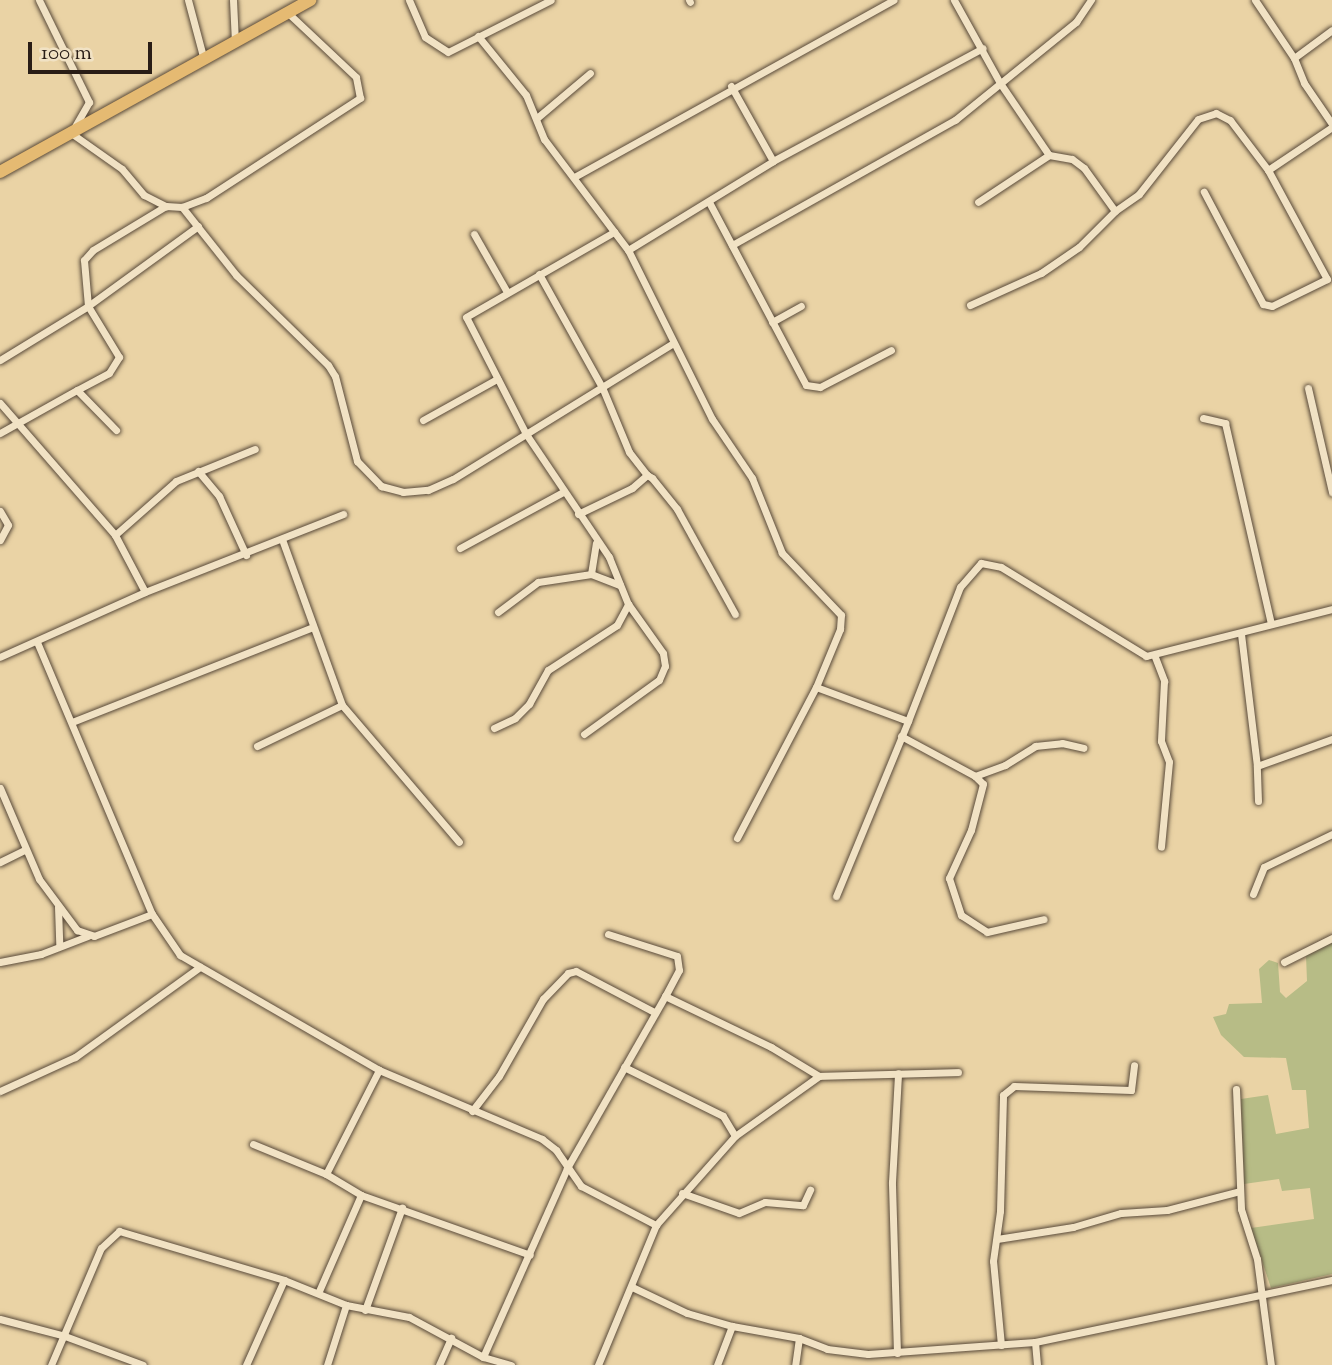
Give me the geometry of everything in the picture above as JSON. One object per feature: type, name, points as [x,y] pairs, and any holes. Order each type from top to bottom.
[{"type":"highway","points":[[0,172],[310,0]]},
{"type":"street","points":[[39,0],[89,102],[71,133],[122,169],[144,195],[166,206],[182,207],[206,198],[360,99],[356,77],[288,13]]},
{"type":"street","points":[[188,0],[204,60]]},
{"type":"street","points":[[233,0],[235,43]]},
{"type":"street","points":[[409,0],[425,37],[448,52],[551,0]]},
{"type":"street","points":[[576,176],[732,86],[893,0]]},
{"type":"street","points":[[954,0],[1000,83],[1049,155]]},
{"type":"street","points":[[732,245],[955,120],[1076,22],[1091,0]]},
{"type":"street","points":[[1255,0],[1294,58],[1332,126],[1268,170]]},
{"type":"street","points":[[1294,58],[1332,30]]},
{"type":"street","points":[[478,36],[526,95],[538,117],[544,139],[576,176],[628,250],[712,419],[752,478],[782,553],[841,615],[841,629],[817,687],[737,838]]},
{"type":"street","points":[[628,250],[773,161],[983,48]]},
{"type":"street","points":[[538,117],[590,73]]},
{"type":"street","points":[[732,86],[773,161]]},
{"type":"street","points":[[970,305],[1041,273],[1079,247],[1115,211],[1139,194],[1198,120],[1216,113],[1230,120],[1268,170],[1327,279],[1272,306],[1263,304],[1204,192]]},
{"type":"street","points":[[978,202],[1049,155],[1072,159],[1084,168],[1115,211]]},
{"type":"street","points":[[709,202],[800,377],[813,387],[891,350]]},
{"type":"street","points":[[0,433],[109,373],[119,357],[88,306],[85,260],[93,250],[166,206]]},
{"type":"street","points":[[182,207],[286,328],[328,365],[335,376],[357,461],[381,486],[403,492],[428,490],[526,434],[673,343]]},
{"type":"street","points":[[0,360],[88,306],[198,226]]},
{"type":"street","points":[[584,733],[659,680],[665,666],[659,642],[628,604],[609,557],[596,543],[526,434],[466,317],[614,232]]},
{"type":"street","points":[[474,234],[507,292]]},
{"type":"street","points":[[539,274],[602,387],[622,439],[647,475],[662,485],[735,614]]},
{"type":"street","points":[[772,322],[801,306]]},
{"type":"street","points":[[423,421],[497,379]]},
{"type":"street","points":[[1308,388],[1332,492]]},
{"type":"street","points":[[77,390],[116,430]]},
{"type":"street","points":[[0,403],[115,535],[145,592]]},
{"type":"street","points":[[1203,418],[1225,424],[1271,624]]},
{"type":"street","points":[[115,535],[176,481],[255,449]]},
{"type":"street","points":[[198,471],[219,496],[246,555]]},
{"type":"street","points":[[578,514],[632,488],[647,475]]},
{"type":"street","points":[[460,548],[563,492]]},
{"type":"street","points":[[0,511],[8,524],[0,540]]},
{"type":"street","points":[[0,657],[145,592],[283,542],[343,514]]},
{"type":"street","points":[[283,542],[342,705],[459,842]]},
{"type":"street","points":[[591,574],[596,543]]},
{"type":"street","points":[[836,896],[960,587],[981,563],[1001,567],[1110,637],[1155,657],[1332,609]]},
{"type":"street","points":[[498,612],[538,582],[591,574],[621,585]]},
{"type":"street","points":[[494,728],[515,718],[529,704],[548,670],[617,625],[628,604]]},
{"type":"street","points":[[72,722],[313,627]]},
{"type":"street","points":[[1241,634],[1257,766],[1258,801]]},
{"type":"street","points":[[37,642],[152,914],[172,947],[200,967],[379,1070],[550,1144],[567,1168],[593,1194],[656,1224]]},
{"type":"street","points":[[1155,657],[1164,681],[1161,741],[1169,762],[1161,847]]},
{"type":"street","points":[[817,687],[908,721]]},
{"type":"street","points":[[257,746],[342,705]]},
{"type":"street","points":[[901,736],[975,776],[984,790],[949,878],[953,901],[961,915],[987,932],[1044,919]]},
{"type":"street","points":[[1257,766],[1332,739]]},
{"type":"street","points":[[975,776],[1005,765],[1035,746],[1062,743],[1083,748]]},
{"type":"street","points":[[0,788],[25,850],[58,907],[88,936]]},
{"type":"street","points":[[1253,894],[1264,867],[1332,834]]},
{"type":"street","points":[[0,862],[25,850]]},
{"type":"street","points":[[58,907],[59,944]]},
{"type":"street","points":[[0,962],[41,954],[59,944],[152,914]]},
{"type":"street","points":[[483,1357],[567,1168],[679,970],[677,956],[608,934]]},
{"type":"street","points":[[1284,962],[1332,938]]},
{"type":"street","points":[[0,1091],[75,1057],[200,967]]},
{"type":"street","points":[[472,1111],[499,1076],[543,999],[568,973],[576,971],[654,1012]]},
{"type":"street","points":[[665,996],[771,1046],[819,1076]]},
{"type":"street","points":[[1001,1345],[993,1261],[997,1239],[998,1139],[1006,1088],[1131,1090],[1134,1065]]},
{"type":"street","points":[[624,1067],[723,1116],[735,1136]]},
{"type":"street","points":[[326,1174],[379,1070]]},
{"type":"street","points":[[598,1365],[656,1224],[735,1136],[819,1076],[958,1072]]},
{"type":"street","points":[[897,1353],[892,1182],[898,1073]]},
{"type":"street","points":[[1236,1089],[1241,1124],[1240,1191],[1263,1295],[1271,1365]]},
{"type":"street","points":[[253,1144],[326,1174],[361,1195],[530,1255]]},
{"type":"street","points":[[682,1193],[739,1213],[765,1202],[803,1205],[810,1191]]},
{"type":"street","points":[[997,1239],[1073,1227],[1121,1213],[1167,1210],[1240,1191]]},
{"type":"street","points":[[319,1291],[361,1195]]},
{"type":"street","points":[[365,1310],[402,1208]]},
{"type":"street","points":[[51,1365],[101,1248],[119,1231],[319,1291],[346,1305],[409,1317],[483,1357],[510,1365]]},
{"type":"street","points":[[246,1365],[284,1280]]},
{"type":"street","points":[[632,1287],[687,1313],[732,1326],[799,1338],[827,1349],[897,1353],[1035,1342],[1332,1280]]},
{"type":"street","points":[[327,1365],[346,1305]]},
{"type":"street","points":[[0,1319],[62,1335],[121,1362],[143,1365]]},
{"type":"street","points":[[717,1365],[732,1326]]},
{"type":"street","points":[[439,1365],[451,1338]]},
{"type":"street","points":[[795,1365],[799,1338]]},
{"type":"street","points":[[1035,1342],[1037,1365]]},
{"type":"green space","points":[[1332,942],[1332,1274],[1271,1288],[1251,1228],[1314,1219],[1310,1188],[1282,1191],[1279,1179],[1244,1184],[1241,1099],[1268,1095],[1276,1134],[1309,1128],[1306,1090],[1292,1090],[1286,1058],[1244,1057],[1221,1035],[1213,1017],[1226,1014],[1229,1004],[1262,1003],[1259,969],[1269,960],[1278,963],[1280,992],[1286,998],[1307,981],[1306,956]]}]
